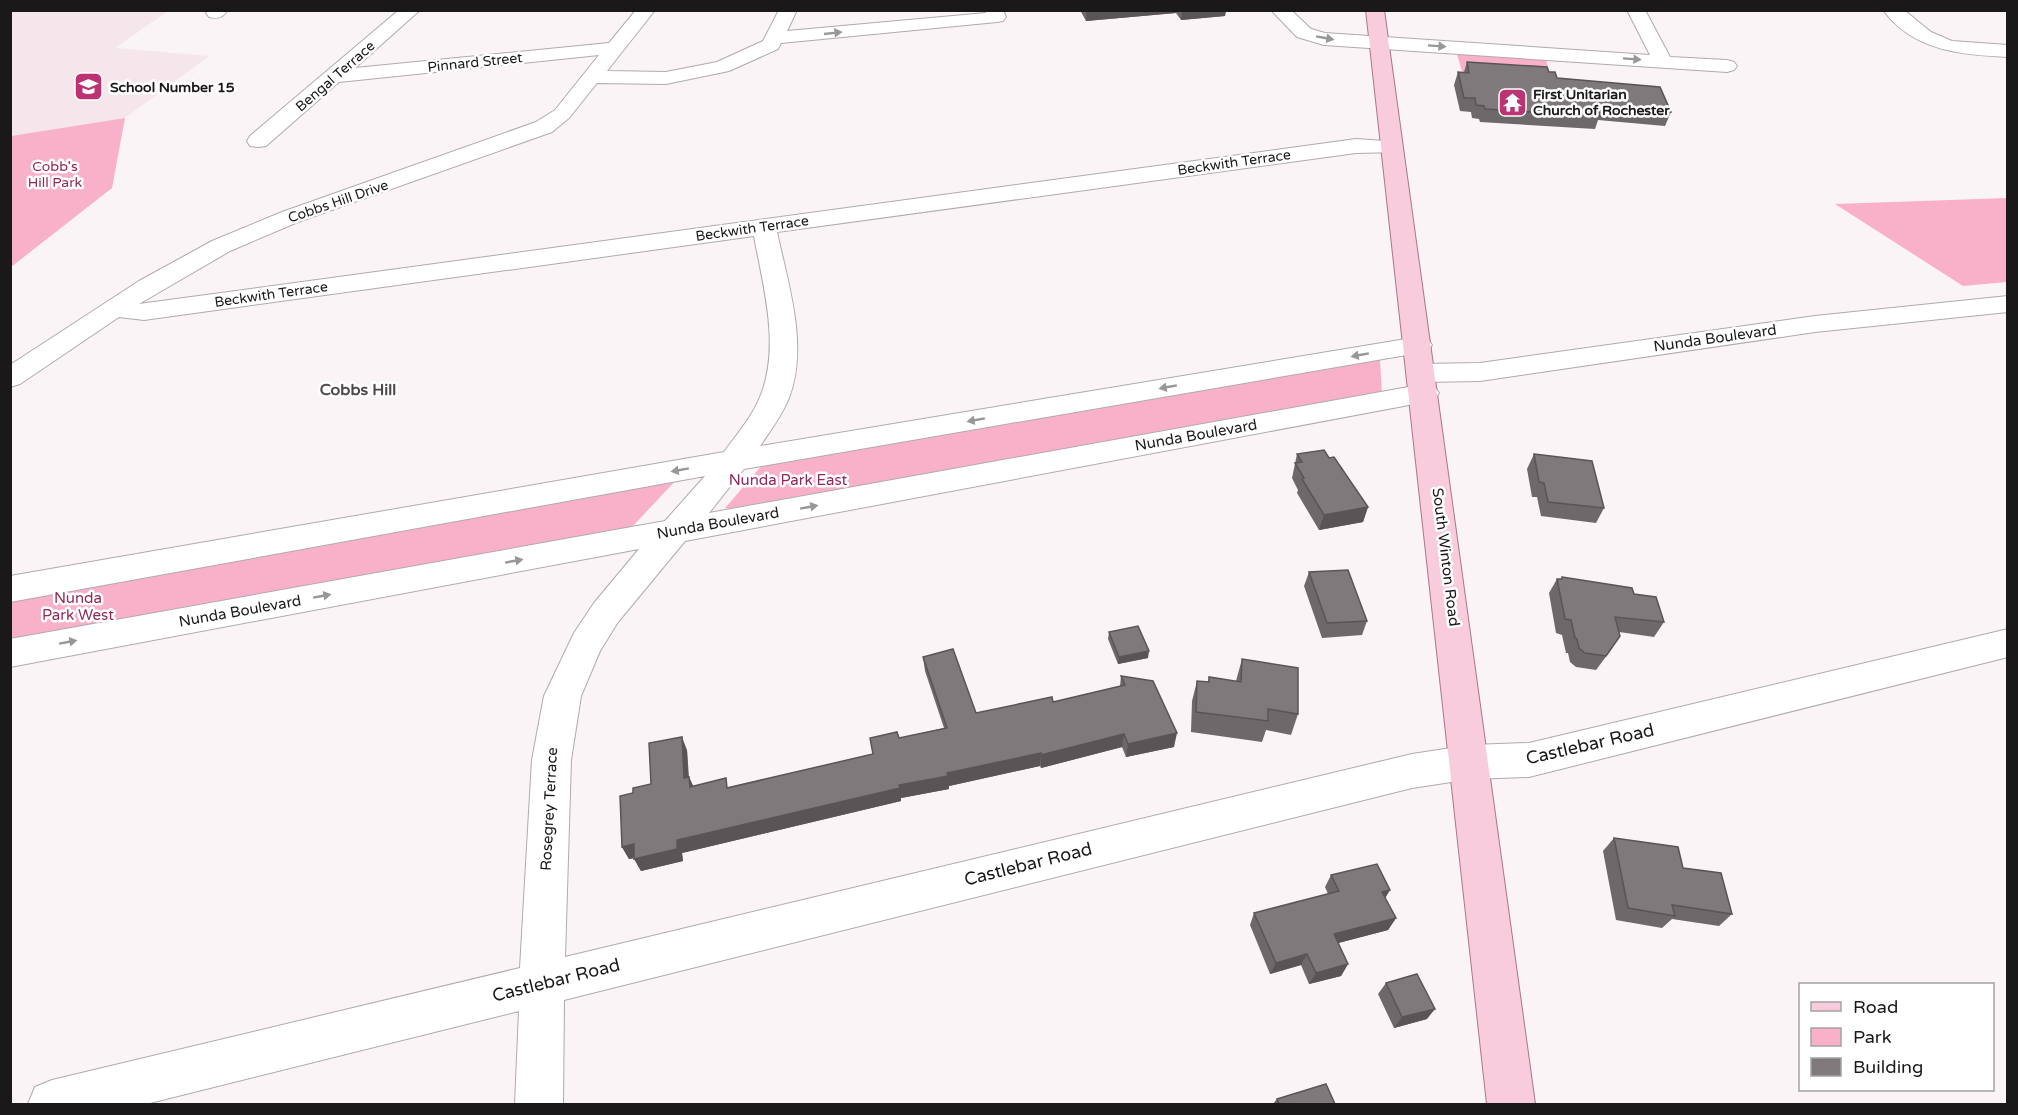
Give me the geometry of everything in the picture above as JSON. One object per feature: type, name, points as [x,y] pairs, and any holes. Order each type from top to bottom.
[{"type":"main road","name":"South Winton Road","points":[[1377,26],[1471,762],[1511,1104]]},
{"type":"street","name":"Bengal Terrace","points":[[258,141],[411,10]]},
{"type":"street","name":"Cobbs Hill Drive","points":[[10,378],[148,286],[189,262],[254,231],[531,134],[562,114],[646,10]]},
{"type":"street","points":[[592,77],[648,79],[701,73],[758,53],[771,45],[788,10]]},
{"type":"street","points":[[775,38],[998,16],[994,10]]},
{"type":"street","points":[[1280,10],[1304,33],[1324,39],[1377,26],[1663,62],[1727,66]]},
{"type":"street","points":[[1892,10],[1924,36],[1936,42],[1954,47],[2007,51]]},
{"type":"street","points":[[1639,14],[1663,62]]},
{"type":"street","name":"Pinnard Street","points":[[335,75],[616,48]]},
{"type":"street","name":"Beckwith Terrace","points":[[114,309],[144,312],[1356,146],[1391,147]]},
{"type":"street","name":"Rosegrey Terrace","points":[[539,1104],[541,983],[552,744],[569,678],[604,614],[736,460],[774,403],[782,361],[780,311],[764,226]]},
{"type":"street","name":"Nunda Boulevard","points":[[10,589],[736,460],[1422,370],[1480,372],[1815,324],[2007,304]]},
{"type":"street","name":"Nunda Boulevard","points":[[10,652],[676,531],[1422,370]]},
{"type":"street","name":"Castlebar Road","points":[[52,1104],[1412,771],[1471,762],[1529,760],[2007,643]]},
{"type":"shaded area","name":"School Number 15","points":[[11,11],[168,11],[115,48],[209,56],[125,118],[11,136]]},
{"type":"green space","points":[[1457,54],[1546,60],[1552,81],[1463,75]]},
{"type":"green space","name":"Cobb's Hill Park","points":[[125,118],[112,188],[11,267],[11,136]]},
{"type":"green space","points":[[2007,198],[2007,282],[1963,286],[1835,204]]},
{"type":"green space","name":"Nunda Park East","points":[[1380,360],[1382,394],[736,510],[725,508],[764,463]]},
{"type":"green space","name":"Nunda Park West","points":[[678,478],[631,528],[11,640],[11,596]]},
{"type":"building","points":[[1467,62],[1547,67],[1549,72],[1555,72],[1557,78],[1660,87],[1671,112],[1596,106],[1600,116],[1485,109],[1484,106],[1476,105],[1475,98],[1464,98],[1458,72],[1469,73]]},
{"type":"building","points":[[1324,450],[1329,458],[1334,457],[1368,507],[1324,515],[1295,463],[1302,462],[1297,454]]},
{"type":"building","points":[[1534,454],[1592,461],[1604,508],[1548,502],[1544,483],[1539,482]]},
{"type":"building","points":[[1348,570],[1367,621],[1327,623],[1309,572]]},
{"type":"building","points":[[1562,577],[1632,588],[1634,594],[1656,597],[1664,622],[1615,617],[1620,636],[1606,656],[1585,653],[1579,648],[1571,620],[1565,619],[1557,579],[1562,579]]},
{"type":"building","points":[[1138,626],[1149,651],[1119,657],[1109,632]]},
{"type":"building","points":[[953,649],[976,713],[1052,697],[1053,702],[1125,685],[1121,676],[1153,681],[1177,733],[1128,744],[1124,734],[1041,755],[1041,753],[947,773],[948,776],[899,785],[900,788],[677,840],[677,849],[634,859],[634,844],[622,847],[620,796],[633,793],[633,788],[651,784],[649,743],[682,737],[684,778],[689,777],[690,787],[726,778],[727,788],[873,754],[870,738],[897,732],[899,738],[947,728],[923,657]]},
{"type":"building","points":[[1242,659],[1298,668],[1298,714],[1268,709],[1268,721],[1196,712],[1197,681],[1209,682],[1209,677],[1241,682]]},
{"type":"building","points":[[1614,838],[1678,847],[1683,868],[1721,873],[1732,914],[1672,905],[1675,916],[1628,908]]},
{"type":"building","points":[[1377,864],[1390,890],[1382,892],[1396,918],[1334,934],[1348,964],[1316,973],[1307,954],[1276,963],[1254,913],[1339,891],[1331,875]]},
{"type":"building","points":[[1417,974],[1435,1009],[1402,1017],[1386,983]]},
{"type":"building","points":[[1326,1084],[1335,1104],[1279,1104],[1277,1099]]},
{"type":"place","name":"School Number 15","points":[[89,87]]},
{"type":"place","name":"First Unitarian Church of Rochester","points":[[1512,102]]},
{"type":"district","name":"Cobbs Hill","points":[[358,389]]}]
